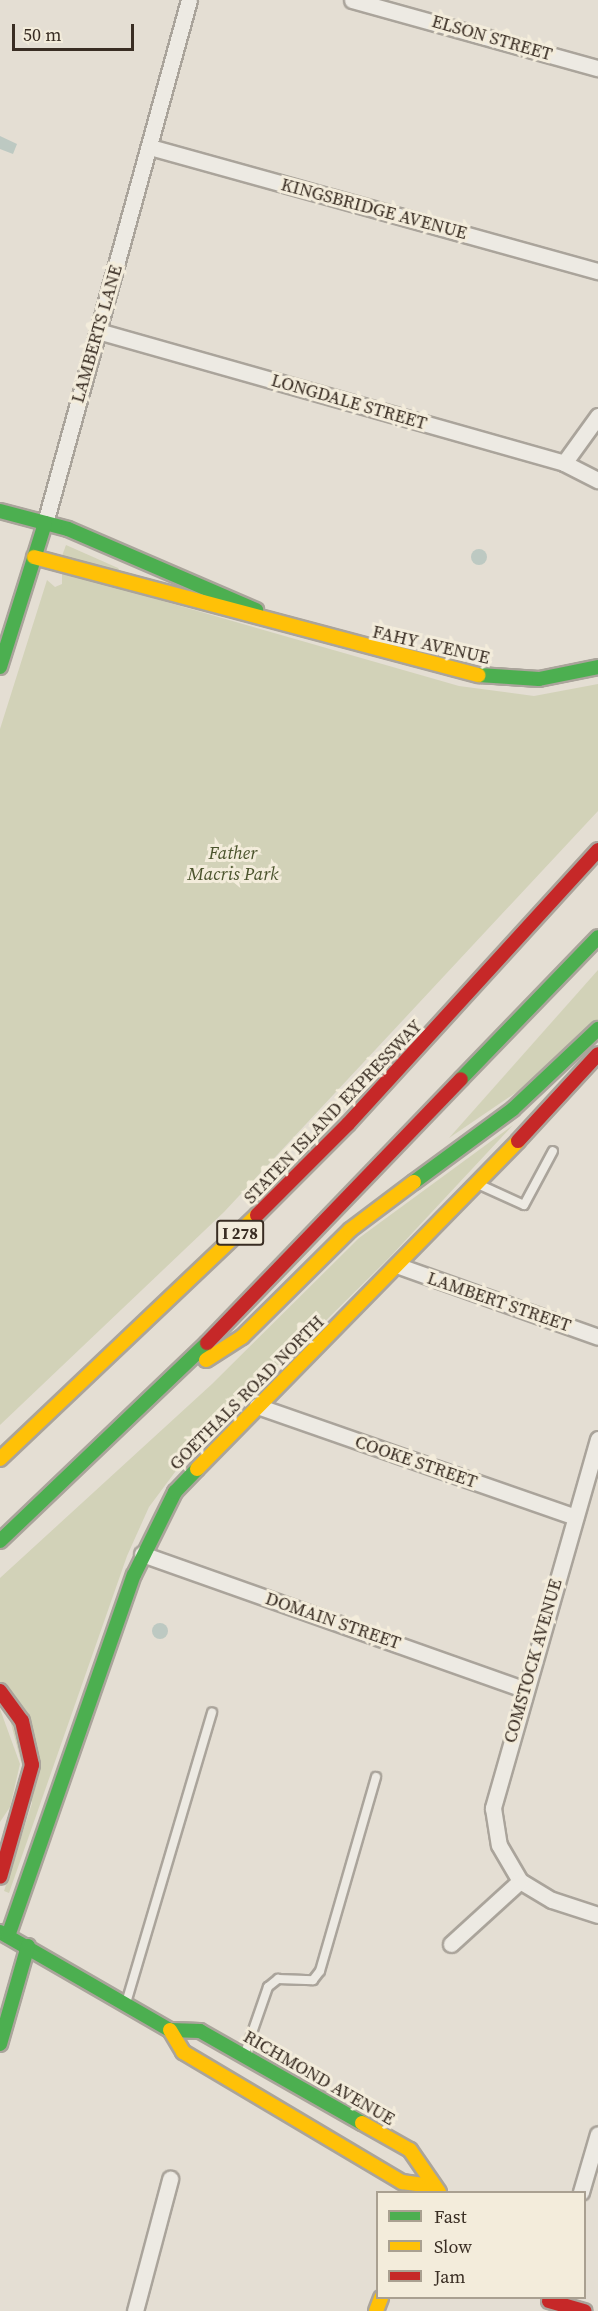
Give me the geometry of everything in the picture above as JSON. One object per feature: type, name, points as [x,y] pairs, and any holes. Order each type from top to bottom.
[{"type":"main road","name":"FAHY AVENUE","points":[[0,511],[45,523],[294,628]]},
{"type":"main road","name":"LAMBERTS LANE","points":[[0,667],[45,523]]},
{"type":"main road","name":"FAHY AVENUE","points":[[34,557],[481,678],[539,679],[598,667]]},
{"type":"main road","name":"STATEN ISLAND EXPRESSWAY","points":[[0,1459],[180,1292],[348,1124],[598,850]]},
{"type":"main road","name":"I 278","points":[[0,1541],[166,1385],[598,937]]},
{"type":"main road","points":[[166,1385],[242,1337],[350,1230],[513,1110],[598,1029]]},
{"type":"main road","name":"GOETHALS ROAD NORTH","points":[[4,1934],[142,1554],[175,1492],[257,1406],[399,1266],[598,1054]]},
{"type":"main road","points":[[0,1691],[22,1721],[31,1751],[23,1806],[0,1877]]},
{"type":"main road","points":[[0,1838],[23,1806]]},
{"type":"main road","name":"RICHMOND AVENUE","points":[[4,1934],[170,2030],[193,2058],[402,2182],[432,2190]]},
{"type":"main road","points":[[0,2044],[28,1946]]},
{"type":"main road","name":"RICHMOND AVENUE","points":[[170,2030],[200,2031],[410,2150],[432,2190]]},
{"type":"main road","points":[[549,2302],[585,2311]]},
{"type":"street","name":"LAMBERTS LANE","points":[[45,523],[189,0]]},
{"type":"street","name":"ELSON STREET","points":[[352,0],[380,3],[598,68]]},
{"type":"street","name":"KINGSBRIDGE AVENUE","points":[[150,147],[598,271]]},
{"type":"street","name":"LONGDALE STREET","points":[[98,332],[564,463],[598,480]]},
{"type":"street","points":[[564,463],[598,416]]},
{"type":"street","name":"LAMBERT STREET","points":[[399,1266],[598,1337]]},
{"type":"street","name":"COOKE STREET","points":[[257,1406],[575,1517]]},
{"type":"street","name":"COMSTOCK AVENUE","points":[[520,1881],[499,1845],[493,1808],[524,1689],[598,1439]]},
{"type":"street","name":"DOMAIN STREET","points":[[142,1554],[524,1689]]},
{"type":"street","points":[[451,1944],[520,1881],[552,1900],[598,1915]]},
{"type":"street","points":[[582,2191],[598,2134]]},
{"type":"street","points":[[135,2311],[170,2179]]},
{"type":"lane","points":[[478,1184],[524,1205],[553,1151]]},
{"type":"lane","points":[[126,2004],[212,1712]]},
{"type":"lane","points":[[244,2056],[268,1987],[278,1979],[313,1980],[320,1971],[376,1777]]},
{"type":"green space","points":[[66,545],[118,568],[120,571],[62,556]]},
{"type":"green space","name":"Father Macris Park","points":[[62,572],[459,686],[534,696],[598,684],[598,811],[224,1212],[0,1425],[0,729],[47,580],[55,587],[62,584]]},
{"type":"green space","points":[[598,970],[598,1020],[530,1083],[449,1138]]},
{"type":"green space","points":[[513,1125],[389,1258],[181,1464],[149,1507],[127,1556],[9,1893],[4,1891],[32,1803],[0,1682],[0,1578],[212,1384],[359,1238]]},
{"type":"green space","points":[[0,1709],[20,1764],[10,1807],[0,1822]]},
{"type":"shaded area","points":[[0,136],[17,144],[13,154],[0,149]]},
{"type":"shaded area","points":[[476,549],[482,549],[487,557],[485,563],[476,565],[471,560],[471,554]]},
{"type":"shaded area","points":[[157,1623],[163,1623],[168,1631],[166,1637],[157,1639],[152,1634],[152,1628]]},
{"type":"traffic: fast","points":[[0,511],[68,529],[256,610]]},
{"type":"traffic: fast","points":[[0,667],[45,523]]},
{"type":"traffic: fast","points":[[479,675],[539,679],[598,667]]},
{"type":"traffic: fast","points":[[461,1079],[598,937]]},
{"type":"traffic: fast","points":[[414,1182],[513,1109],[598,1029]]},
{"type":"traffic: fast","points":[[0,1541],[207,1343]]},
{"type":"traffic: fast","points":[[8,1936],[134,1575],[175,1492],[197,1469]]},
{"type":"traffic: fast","points":[[0,1932],[170,2030],[200,2031],[362,2123]]},
{"type":"traffic: fast","points":[[0,2044],[28,1946]]},
{"type":"traffic: slow","points":[[34,557],[479,675]]},
{"type":"traffic: slow","points":[[197,1469],[518,1141]]},
{"type":"traffic: slow","points":[[206,1360],[242,1337],[350,1230],[414,1182]]},
{"type":"traffic: slow","points":[[0,1459],[257,1215]]},
{"type":"traffic: slow","points":[[170,2030],[183,2052],[402,2182],[432,2186]]},
{"type":"traffic: slow","points":[[362,2123],[410,2150],[438,2191]]},
{"type":"traffic: slow","points":[[376,2311],[381,2299]]},
{"type":"traffic: jam","points":[[257,1215],[348,1124],[598,850]]},
{"type":"traffic: jam","points":[[518,1141],[598,1054]]},
{"type":"traffic: jam","points":[[207,1343],[461,1079]]},
{"type":"traffic: jam","points":[[0,1691],[22,1721],[32,1765],[0,1877]]},
{"type":"traffic: jam","points":[[549,2301],[585,2311]]}]
